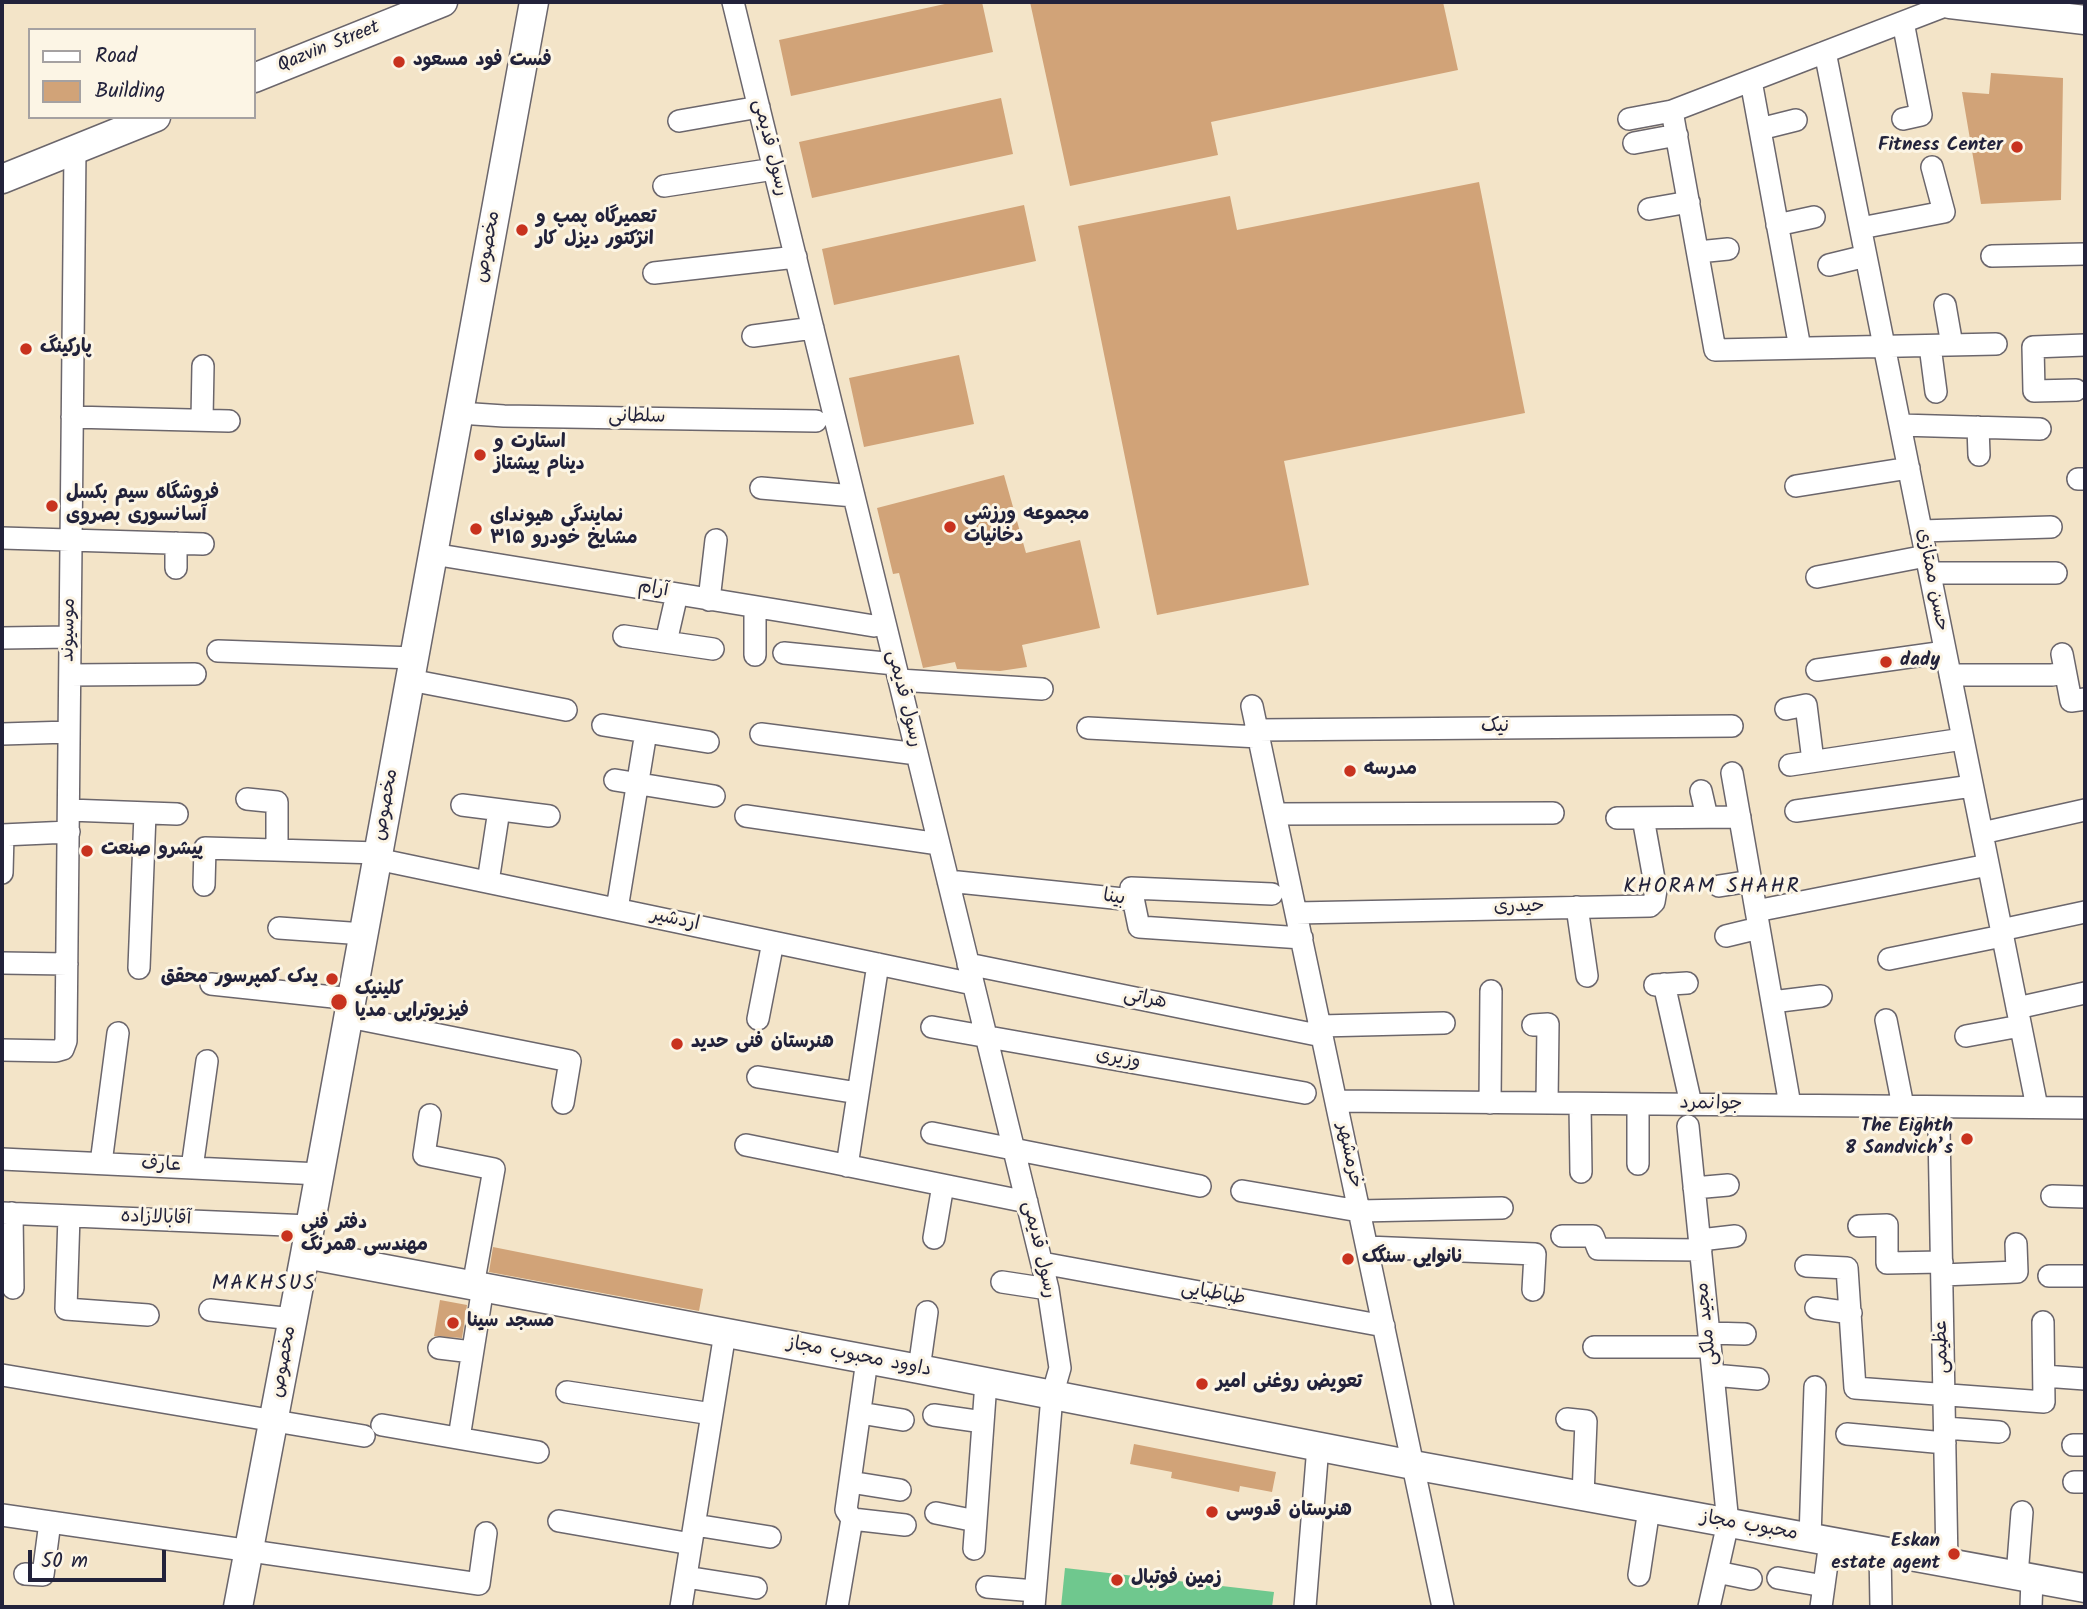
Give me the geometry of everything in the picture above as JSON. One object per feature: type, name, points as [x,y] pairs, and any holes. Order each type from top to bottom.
[{"type":"main road","name":"مخصوص","points":[[238,1607],[320,1174],[534,2]]},
{"type":"main road","points":[[1949,3],[2085,20]]},
{"type":"main road","name":"Qazvin Street","points":[[256,77],[433,4]]},
{"type":"main road","points":[[2,179],[151,119]]},
{"type":"main road","name":"داوود محبوب مجاز","points":[[305,1254],[1413,1465]]},
{"type":"main road","name":"محبوب مجاز","points":[[1413,1465],[2085,1588]]},
{"type":"street","name":"رسول قدیمی","points":[[733,2],[1048,1289],[1060,1368],[1052,1396],[1034,1599]]},
{"type":"street","points":[[1629,119],[1672,111],[1949,3]]},
{"type":"street","points":[[1903,22],[1912,117]]},
{"type":"street","name":"حسن ممتازی","points":[[1825,52],[2037,1107]]},
{"type":"street","points":[[1751,81],[1800,348]]},
{"type":"street","points":[[679,121],[759,107]]},
{"type":"street","points":[[1672,111],[1715,350],[1996,344]]},
{"type":"street","points":[[1760,129],[1796,120]]},
{"type":"street","points":[[1634,143],[1677,135]]},
{"type":"street","name":"موسیوند","points":[[2,1050],[56,1051],[63,1049],[66,1041],[75,149]]},
{"type":"street","points":[[1861,228],[1944,212],[1931,167]]},
{"type":"street","points":[[664,186],[774,169]]},
{"type":"street","points":[[1649,209],[1689,202]]},
{"type":"street","points":[[1777,225],[1814,217]]},
{"type":"street","points":[[1698,252],[1728,249]]},
{"type":"street","points":[[1992,256],[2085,254]]},
{"type":"street","points":[[1829,265],[1866,256]]},
{"type":"street","points":[[654,272],[796,257]]},
{"type":"street","points":[[1945,305],[1952,345]]},
{"type":"street","points":[[753,336],[813,328]]},
{"type":"street","points":[[2076,390],[2034,391],[2033,347],[2085,345]]},
{"type":"street","points":[[1930,346],[1936,392]]},
{"type":"street","points":[[202,419],[203,366]]},
{"type":"street","name":"سلطانی","points":[[459,413],[816,421]]},
{"type":"street","points":[[72,417],[229,421]]},
{"type":"street","points":[[1900,425],[2040,429]]},
{"type":"street","points":[[1978,427],[1979,456]]},
{"type":"street","points":[[1796,486],[1909,468]]},
{"type":"street","points":[[761,488],[854,496]]},
{"type":"street","points":[[1921,531],[2052,527]]},
{"type":"street","points":[[2,538],[203,544]]},
{"type":"street","points":[[709,600],[716,540]]},
{"type":"street","points":[[176,543],[176,568]]},
{"type":"street","name":"آرام","points":[[433,554],[874,626]]},
{"type":"street","points":[[1817,577],[1928,564],[2056,573]]},
{"type":"street","points":[[666,642],[677,594]]},
{"type":"street","points":[[755,607],[755,655]]},
{"type":"street","points":[[624,636],[713,649]]},
{"type":"street","points":[[2,638],[70,637]]},
{"type":"street","points":[[218,651],[412,669],[566,710]]},
{"type":"street","points":[[1817,670],[1945,652]]},
{"type":"street","points":[[784,653],[897,672],[1042,689]]},
{"type":"street","points":[[1950,675],[2052,675],[2064,664],[2071,701],[2085,699]]},
{"type":"street","points":[[70,675],[195,674]]},
{"type":"street","points":[[1786,709],[1806,705],[1813,761]]},
{"type":"street","name":"خرمشهر","points":[[1252,706],[1443,1607]]},
{"type":"street","points":[[603,725],[708,742]]},
{"type":"street","name":"نیک","points":[[1088,727],[1258,733],[1732,726]]},
{"type":"street","points":[[2,734],[69,732]]},
{"type":"street","points":[[617,909],[646,732]]},
{"type":"street","points":[[761,734],[917,754]]},
{"type":"street","points":[[1790,765],[1963,739]]},
{"type":"street","points":[[1732,774],[1790,1105]]},
{"type":"street","points":[[615,780],[714,796]]},
{"type":"street","points":[[1796,811],[1972,786]]},
{"type":"street","points":[[1701,791],[1707,817]]},
{"type":"street","points":[[247,799],[277,802],[277,850]]},
{"type":"street","points":[[462,805],[549,816]]},
{"type":"street","points":[[69,810],[177,814]]},
{"type":"street","points":[[488,882],[499,810]]},
{"type":"street","points":[[1982,833],[2085,810]]},
{"type":"street","points":[[1276,814],[1553,813]]},
{"type":"street","points":[[139,968],[145,814]]},
{"type":"street","points":[[746,816],[939,844]]},
{"type":"street","points":[[1617,818],[1740,817]]},
{"type":"street","name":"حیدری","points":[[1296,913],[1643,907],[1654,902],[1656,890],[1643,818]]},
{"type":"street","points":[[2,873],[2,835],[69,832]]},
{"type":"street","name":"اردشیر","points":[[204,885],[205,848],[378,856],[488,882],[877,964],[971,974]]},
{"type":"street","points":[[1726,936],[1758,919],[1988,865]]},
{"type":"street","name":"بینا","points":[[948,881],[1133,900],[1139,927],[1302,938]]},
{"type":"street","points":[[1719,886],[1751,881]]},
{"type":"street","points":[[1133,900],[1131,888],[1272,894]]},
{"type":"street","points":[[1577,907],[1587,976]]},
{"type":"street","points":[[1889,959],[2085,912]]},
{"type":"street","points":[[279,928],[364,934]]},
{"type":"street","points":[[758,1019],[773,942]]},
{"type":"street","points":[[2,962],[67,964]]},
{"type":"street","points":[[847,1166],[877,964]]},
{"type":"street","name":"هراتی","points":[[971,974],[1321,1031],[1444,1023]]},
{"type":"street","points":[[1687,982],[1659,984],[1690,1104]]},
{"type":"street","points":[[211,984],[350,1008],[570,1061],[563,1103]]},
{"type":"street","points":[[1490,1103],[1492,991]]},
{"type":"street","points":[[1966,1036],[2085,993]]},
{"type":"street","points":[[1772,1002],[1821,996]]},
{"type":"street","points":[[1885,1020],[1903,1106]]},
{"type":"street","points":[[1534,1025],[1548,1024],[1548,1103]]},
{"type":"street","name":"وزیری","points":[[932,1027],[1305,1093]]},
{"type":"street","points":[[101,1163],[118,1033]]},
{"type":"street","points":[[192,1168],[207,1061]]},
{"type":"street","points":[[758,1077],[858,1093]]},
{"type":"street","name":"جوانمرد","points":[[1336,1101],[2085,1108]]},
{"type":"street","points":[[1580,1104],[1581,1172]]},
{"type":"street","points":[[1638,1104],[1638,1164]]},
{"type":"street","points":[[2085,1108],[2085,1115]]},
{"type":"street","points":[[430,1115],[424,1154],[494,1169],[459,1438]]},
{"type":"street","name":"مجید ملکی","points":[[1688,1126],[1727,1523],[1709,1607]]},
{"type":"street","name":"عظیمی","points":[[1939,1130],[1947,1563]]},
{"type":"street","points":[[932,1133],[1200,1186]]},
{"type":"street","points":[[746,1145],[1027,1202]]},
{"type":"street","name":"عارف","points":[[2,1159],[320,1174]]},
{"type":"street","points":[[934,1238],[943,1185]]},
{"type":"street","points":[[1695,1188],[1728,1185]]},
{"type":"street","points":[[1242,1191],[1359,1210],[1502,1208]]},
{"type":"street","points":[[2052,1196],[2085,1197]]},
{"type":"street","points":[[7,1213],[13,1288]]},
{"type":"street","name":"آقابالازاده","points":[[7,1213],[310,1226]]},
{"type":"street","points":[[69,1216],[66,1308],[148,1315]]},
{"type":"street","points":[[1860,1226],[1887,1225],[1887,1263],[1942,1269],[2017,1272],[2016,1244]]},
{"type":"street","points":[[1562,1236],[1593,1236],[1598,1249],[1700,1245],[1735,1236]]},
{"type":"street","points":[[1367,1247],[1535,1254],[1533,1290]]},
{"type":"street","name":"طباطبایی","points":[[1042,1263],[1384,1326]]},
{"type":"street","points":[[1806,1266],[1847,1268],[1855,1388],[2044,1402],[2043,1322]]},
{"type":"street","points":[[2049,1276],[2085,1276]]},
{"type":"street","points":[[1002,1282],[1048,1289]]},
{"type":"street","points":[[1816,1308],[1851,1313]]},
{"type":"street","points":[[211,1310],[293,1319]]},
{"type":"street","points":[[919,1369],[928,1312]]},
{"type":"street","points":[[681,1607],[725,1333]]},
{"type":"street","points":[[1594,1347],[1710,1340],[1745,1334]]},
{"type":"street","points":[[439,1348],[472,1352]]},
{"type":"street","points":[[837,1607],[852,1519],[846,1510],[867,1360]]},
{"type":"street","points":[[2,1375],[274,1422],[459,1438],[538,1452]]},
{"type":"street","points":[[1713,1375],[1758,1379]]},
{"type":"street","points":[[2044,1376],[2085,1379]]},
{"type":"street","points":[[974,1549],[986,1382]]},
{"type":"street","points":[[1815,1387],[1824,1586],[1821,1607]]},
{"type":"street","points":[[567,1392],[712,1414]]},
{"type":"street","points":[[860,1413],[903,1420]]},
{"type":"street","points":[[934,1415],[983,1422]]},
{"type":"street","points":[[1567,1419],[1586,1421],[1583,1496]]},
{"type":"street","points":[[1847,1434],[1945,1436],[1999,1432]]},
{"type":"street","points":[[1305,1607],[1318,1446]]},
{"type":"street","points":[[850,1482],[900,1490]]},
{"type":"street","points":[[1639,1575],[1649,1509]]},
{"type":"street","points":[[2022,1512],[2024,1577],[2031,1607]]},
{"type":"street","points":[[936,1513],[976,1521]]},
{"type":"street","points":[[2,1515],[480,1584],[486,1533]]},
{"type":"street","points":[[852,1519],[905,1525]]},
{"type":"street","points":[[559,1521],[693,1534],[770,1537]]},
{"type":"street","points":[[25,1574],[43,1575],[50,1522]]},
{"type":"street","points":[[1880,1551],[1881,1607]]},
{"type":"street","points":[[1717,1572],[1751,1578]]},
{"type":"street","points":[[686,1577],[756,1588]]},
{"type":"street","points":[[1779,1577],[1824,1586]]},
{"type":"street","points":[[987,1587],[1034,1599]]},
{"type":"green space","name":"زمین فوتبال","points":[[1065,1568],[1274,1592],[1272,1607],[1061,1607]]},
{"type":"building","points":[[954,2],[982,2],[993,52],[791,96],[779,40]]},
{"type":"building","points":[[1030,2],[1443,2],[1458,70],[1211,122],[1218,155],[1070,186]]},
{"type":"building","name":"Fitness Center","points":[[1991,73],[2063,78],[2061,200],[1981,204],[1962,92],[1989,94]]},
{"type":"building","points":[[1001,98],[1013,154],[812,198],[799,142]]},
{"type":"building","points":[[1479,182],[1525,413],[1284,461],[1309,585],[1157,615],[1078,226],[1230,196],[1237,230]]},
{"type":"building","points":[[1024,205],[1036,261],[834,305],[822,249]]},
{"type":"building","points":[[959,355],[974,424],[864,447],[849,378]]},
{"type":"building","points":[[1004,475],[1026,553],[1080,540],[1100,628],[1022,645],[1027,667],[1000,671],[957,669],[955,662],[923,668],[899,573],[893,574],[877,508]]},
{"type":"building","points":[[493,1247],[703,1289],[699,1311],[489,1272]]},
{"type":"building","name":"مسجد سینا","points":[[440,1300],[467,1305],[462,1338],[434,1336]]},
{"type":"building","points":[[1134,1444],[1276,1472],[1272,1492],[1240,1486],[1239,1492],[1171,1478],[1172,1472],[1130,1464]]},
{"type":"place","name":"فست فود مسعود","points":[[399,62]]},
{"type":"place","name":"Fitness Center","points":[[2017,147]]},
{"type":"place","name":"تعمیرگاه پمپ و انژکتور دیزل کار","points":[[522,230]]},
{"type":"place","name":"پارکینگ","points":[[26,349]]},
{"type":"place","name":"استارت و دینام پیشتاز","points":[[480,455]]},
{"type":"place","name":"فروشگاه سیم بکسل آسانسوری بصروی","points":[[52,506]]},
{"type":"place","name":"مجموعه ورزشی دخانیات","points":[[950,527]]},
{"type":"place","name":"نمایندگی هیوندای ۳۱۵ مشایخ خودرو","points":[[476,529]]},
{"type":"place","name":"dady","points":[[1886,662]]},
{"type":"place","name":"مدرسه","points":[[1350,771]]},
{"type":"place","name":"پیشرو صنعت","points":[[87,851]]},
{"type":"place","name":"یدک کمپرسور محقق","points":[[332,979]]},
{"type":"place","name":"کلینیک فیزیوتراپی مدیا","points":[[339,1002]]},
{"type":"place","name":"هنرستان فنی حدید","points":[[677,1044]]},
{"type":"place","name":"The Eighth 8 Sandvich’s","points":[[1967,1139]]},
{"type":"place","name":"دفتر فنی مهندسی همرنگ","points":[[287,1236]]},
{"type":"place","name":"نانوایی سنگک","points":[[1348,1259]]},
{"type":"place","name":"مسجد سینا","points":[[453,1323]]},
{"type":"place","name":"تعویض روغنی امیر","points":[[1202,1384]]},
{"type":"place","name":"هنرستان قدوسی","points":[[1212,1512]]},
{"type":"place","name":"Eskan estate agent","points":[[1954,1554]]},
{"type":"place","name":"زمین فوتبال","points":[[1117,1580]]},
{"type":"district","name":"KHORAM SHAHR","points":[[1712,888]]},
{"type":"district","name":"MAKHSUS","points":[[264,1285]]}]
